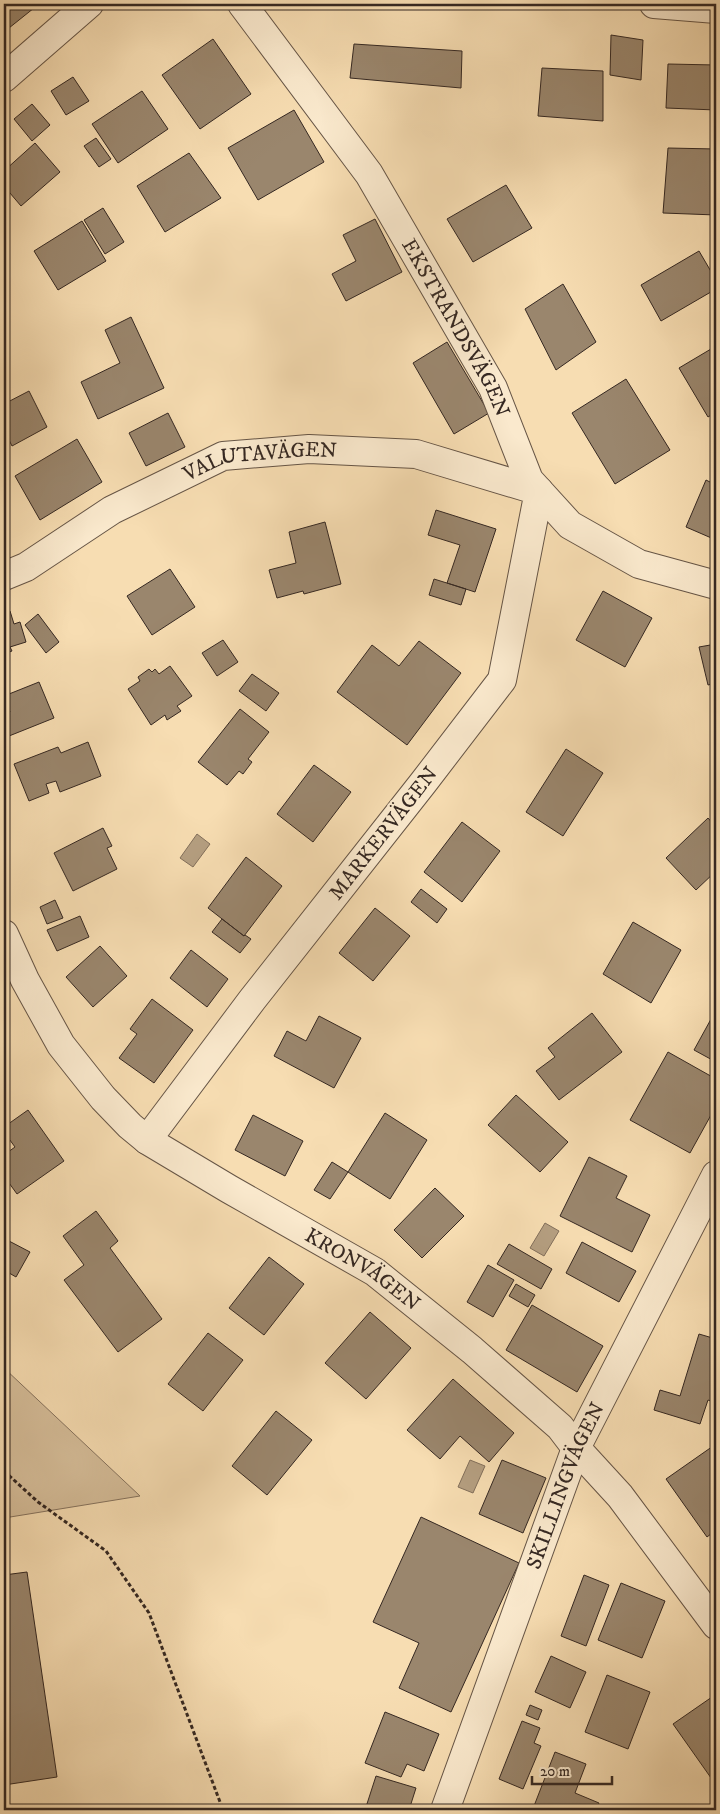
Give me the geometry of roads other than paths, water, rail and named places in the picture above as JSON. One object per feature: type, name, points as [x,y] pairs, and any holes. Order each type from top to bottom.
[{"type":"street","points":[[4,78],[89,4]]},
{"type":"street","name":"EKSTRANDSVÄGEN","points":[[242,4],[369,174],[493,388],[530,480],[570,525],[640,564],[716,585]]},
{"type":"street","points":[[654,4],[716,9]]},
{"type":"street","name":"VALUTAVÄGEN","points":[[4,576],[26,567],[112,510],[223,456],[309,449],[416,454],[539,491]]},
{"type":"street","name":"MARKERVÄGEN","points":[[147,1140],[252,1000],[502,680],[539,491]]},
{"type":"street","name":"KRONVÄGEN","points":[[4,934],[25,980],[61,1045],[103,1098],[130,1126],[147,1140],[375,1272],[472,1350],[560,1427],[576,1448],[620,1496],[716,1625]]},
{"type":"street","name":"SKILLINGVÄGEN","points":[[445,1810],[576,1448],[716,1175]]}]
